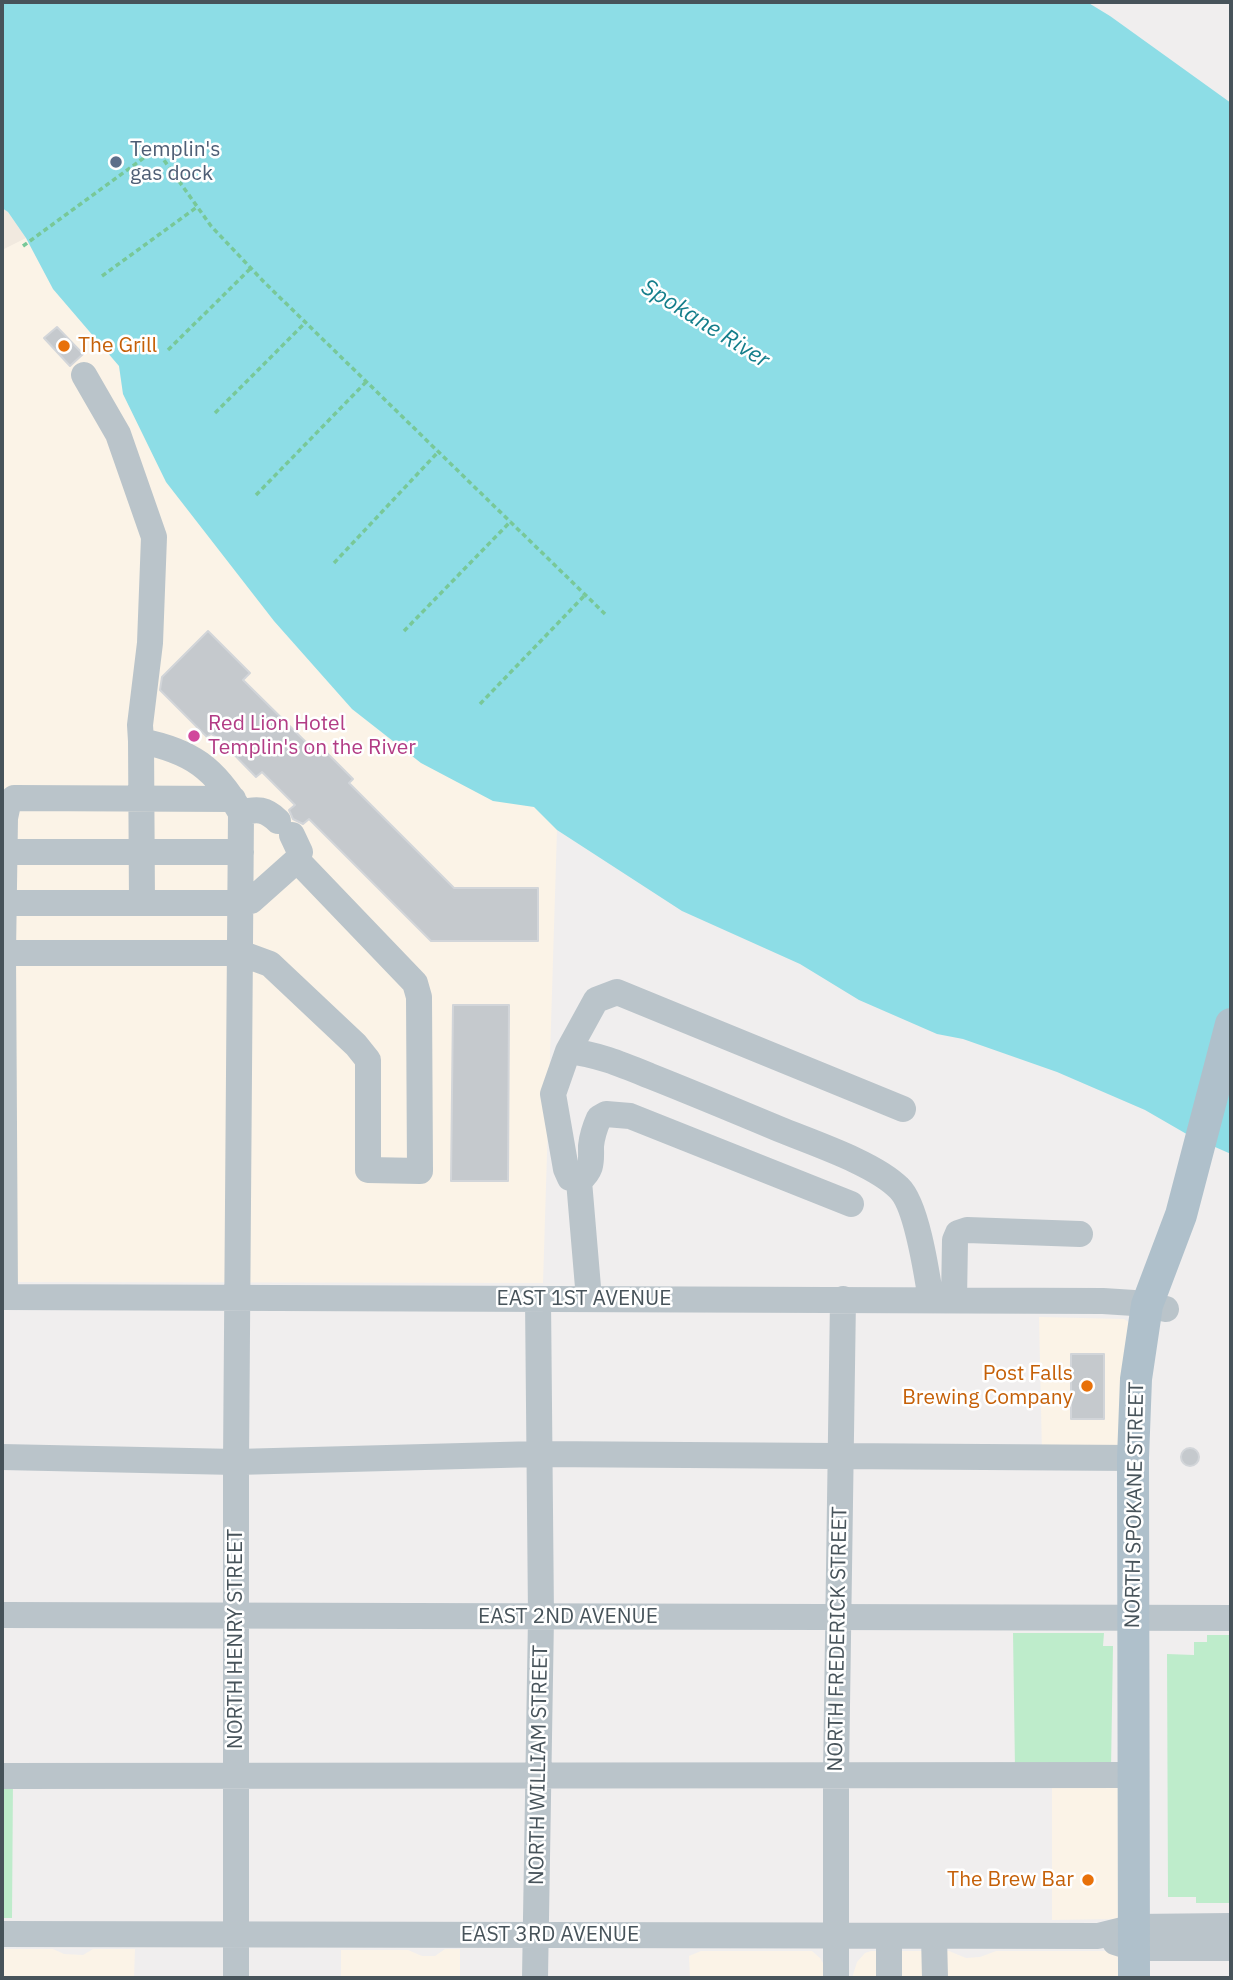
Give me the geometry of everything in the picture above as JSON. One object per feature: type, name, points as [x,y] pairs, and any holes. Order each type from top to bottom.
[{"type":"main road","name":"NORTH SPOKANE STREET","points":[[1144,1951],[1143,1618],[1133,1458],[1136,1379],[1231,1024]]},
{"type":"main road","name":"NORTH SPOKANE STREET","points":[[1144,1951],[1133,1775],[1157,1307]]},
{"type":"street","points":[[84,375],[118,435],[154,537],[150,643],[140,725],[142,904]]},
{"type":"street","points":[[141,741],[172,747],[200,762],[237,806]]},
{"type":"street","points":[[3,953],[240,953],[270,964],[356,1045],[368,1060],[368,1170],[420,1171],[419,997],[415,983],[289,839],[269,812],[237,806],[142,799],[14,798],[8,804],[5,818],[4,852],[3,953],[3,1297]]},
{"type":"street","name":"NORTH HENRY STREET","points":[[236,1978],[235,1617],[241,852],[237,806]]},
{"type":"street","points":[[4,904],[251,901],[289,839]]},
{"type":"street","points":[[4,852],[241,852]]},
{"type":"street","points":[[579,1181],[570,1178],[566,1169],[553,1094],[568,1051],[596,1000],[617,992],[903,1109]]},
{"type":"street","points":[[568,1051],[591,1054],[668,1083],[855,1161],[886,1178],[901,1189],[909,1206],[943,1300]]},
{"type":"street","points":[[579,1181],[592,1166],[591,1144],[599,1118],[617,1113],[673,1132],[851,1204]]},
{"type":"street","points":[[579,1181],[589,1299]]},
{"type":"street","points":[[943,1300],[958,1233],[967,1230],[1080,1234]]},
{"type":"street","name":"EAST 1ST AVENUE","points":[[3,1297],[1111,1301],[1157,1307]]},
{"type":"street","name":"NORTH WILLIAM STREET","points":[[535,1978],[541,1617],[538,1299]]},
{"type":"street","name":"NORTH FREDERICK STREET","points":[[836,1978],[836,1773],[843,1299]]},
{"type":"street","points":[[2,1457],[236,1462],[538,1454],[1133,1458]]},
{"type":"street","name":"EAST 2ND AVENUE","points":[[2,1615],[1231,1619]]},
{"type":"street","points":[[2,1776],[836,1773],[1133,1775]]},
{"type":"street","points":[[1144,1951],[1231,1926]]},
{"type":"street","name":"EAST 3RD AVENUE","points":[[2,1934],[1098,1936],[1144,1951]]},
{"type":"street","points":[[889,1936],[889,1978]]},
{"type":"street","points":[[934,1936],[935,1978]]},
{"type":"street","points":[[1144,1951],[1231,1948]]},
{"type":"path","points":[[23,246],[156,149],[211,226],[251,268],[605,614]]},
{"type":"path","points":[[102,276],[197,207]]},
{"type":"path","points":[[168,350],[251,268]]},
{"type":"path","points":[[215,413],[306,322]]},
{"type":"path","points":[[256,495],[367,381]]},
{"type":"path","points":[[334,563],[439,451]]},
{"type":"path","points":[[404,631],[511,521]]},
{"type":"path","points":[[480,704],[585,595]]},
{"type":"shaded area","name":"Red Lion Hotel Templin's on the River","points":[[2,208],[26,238],[53,289],[119,366],[123,394],[274,621],[352,709],[421,763],[519,804],[534,807],[557,830],[543,1283],[2,1282]]},
{"type":"shaded area","points":[[1039,1317],[1124,1319],[1130,1323],[1127,1453],[1042,1454]]},
{"type":"shaded area","points":[[1052,1769],[1119,1769],[1126,1912],[1116,1919],[1052,1920]]},
{"type":"shaded area","points":[[2,1949],[53,1949],[64,1954],[83,1955],[93,1949],[135,1949],[134,1978],[2,1978]]},
{"type":"shaded area","points":[[445,1949],[460,1949],[460,1978],[341,1978],[341,1950],[408,1950],[422,1956],[435,1956]]},
{"type":"shaded area","points":[[701,1951],[812,1951],[824,1965],[824,1978],[690,1978],[689,1956]]},
{"type":"shaded area","points":[[949,1951],[966,1958],[980,1957],[996,1951],[1111,1951],[1122,1955],[1128,1978],[852,1978],[857,1962],[865,1953]]},
{"type":"green space","points":[[1013,1633],[1104,1633],[1103,1646],[1113,1646],[1111,1769],[1015,1769]]},
{"type":"green space","points":[[1207,1635],[1231,1635],[1231,1903],[1196,1903],[1196,1897],[1168,1897],[1167,1654],[1194,1655],[1194,1642],[1207,1642]]},
{"type":"green space","points":[[2,1778],[13,1778],[12,1918],[2,1918]]},
{"type":"sand","points":[[2,208],[8,212],[26,238],[2,250]]},
{"type":"water","name":"Spokane River","points":[[2,2],[1087,2],[1231,103],[1231,1154],[1190,1136],[1145,1110],[1057,1072],[963,1039],[937,1034],[859,1000],[800,964],[682,911],[557,830],[534,807],[493,801],[421,763],[352,709],[274,621],[166,482],[123,394],[119,366],[53,289],[26,238],[8,212],[2,208]]},
{"type":"building","name":"The Grill","points":[[57,327],[83,354],[70,366],[44,338]]},
{"type":"building","points":[[208,631],[250,673],[243,680],[318,754],[323,749],[353,779],[349,783],[454,888],[538,888],[538,941],[431,941],[309,819],[303,824],[293,819],[289,810],[295,805],[262,772],[256,777],[218,738],[211,734],[207,737],[160,690],[162,677]]},
{"type":"building","points":[[453,1005],[509,1005],[508,1181],[451,1181]]},
{"type":"building","name":"Post Falls Brewing Company","points":[[1071,1354],[1104,1354],[1104,1419],[1071,1419]]},
{"type":"building","points":[[1186,1448],[1194,1448],[1199,1457],[1197,1464],[1186,1466],[1181,1461],[1181,1453]]},
{"type":"place","name":"Templin's gas dock","points":[[116,162]]},
{"type":"place","name":"The Grill","points":[[64,346]]},
{"type":"place","name":"Red Lion Hotel Templin's on the River","points":[[194,736]]},
{"type":"place","name":"Post Falls Brewing Company","points":[[1087,1386]]},
{"type":"place","name":"The Brew Bar","points":[[1088,1880]]}]
